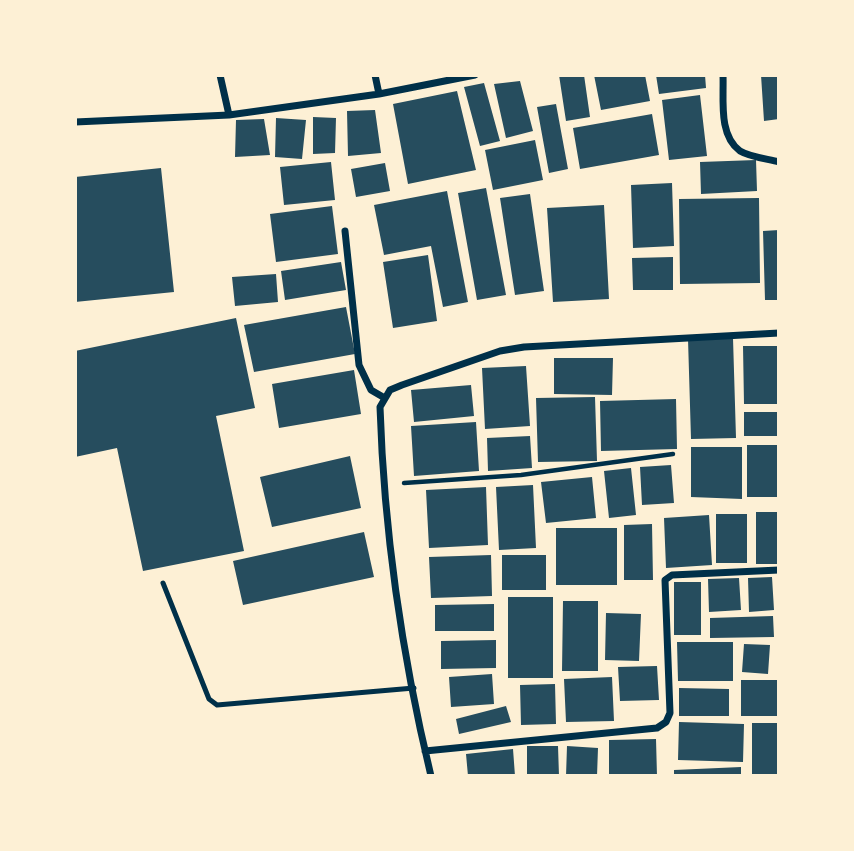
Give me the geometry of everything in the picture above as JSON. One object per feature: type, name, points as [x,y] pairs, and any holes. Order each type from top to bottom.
[{"type":"street","points":[[220,75],[229,115]]},
{"type":"street","points":[[375,75],[379,94]]},
{"type":"street","points":[[75,122],[229,115],[379,94],[475,75]]},
{"type":"street","points":[[723,75],[724,124],[731,140],[741,151],[779,162]]},
{"type":"street","points":[[345,231],[359,365],[371,390],[383,397]]},
{"type":"street","points":[[431,776],[414,688],[382,485],[380,407],[383,397],[402,385],[500,351],[524,347],[779,333]]},
{"type":"street","points":[[425,751],[657,728],[666,722],[670,713],[665,580],[672,575],[779,570]]},
{"type":"lane","points":[[163,583],[209,699],[217,705],[414,688]]},
{"type":"path","points":[[382,485],[521,475],[673,454]]},
{"type":"building","points":[[559,75],[584,75],[590,117],[566,121]]},
{"type":"building","points":[[594,75],[645,75],[650,101],[601,110]]},
{"type":"building","points":[[656,75],[705,75],[706,88],[659,94]]},
{"type":"building","points":[[761,75],[779,75],[779,119],[764,121]]},
{"type":"building","points":[[520,81],[533,131],[506,138],[494,84]]},
{"type":"building","points":[[484,83],[500,141],[480,146],[464,87]]},
{"type":"building","points":[[457,91],[476,170],[408,184],[393,104]]},
{"type":"building","points":[[700,95],[707,156],[669,160],[662,100]]},
{"type":"building","points":[[556,104],[568,169],[549,173],[537,107]]},
{"type":"building","points":[[375,110],[381,153],[348,156],[347,111]]},
{"type":"building","points":[[652,114],[659,155],[580,169],[573,128]]},
{"type":"building","points":[[313,117],[336,118],[335,153],[313,154]]},
{"type":"building","points":[[276,118],[306,120],[302,159],[275,157]]},
{"type":"building","points":[[264,119],[270,155],[235,157],[236,120]]},
{"type":"building","points":[[535,140],[543,180],[493,190],[485,150]]},
{"type":"building","points":[[756,160],[757,191],[701,194],[700,162]]},
{"type":"building","points":[[331,162],[335,200],[284,205],[280,167]]},
{"type":"building","points":[[385,163],[390,191],[356,197],[351,169]]},
{"type":"building","points":[[161,168],[174,292],[75,302],[75,177]]},
{"type":"building","points":[[672,183],[674,246],[633,248],[631,185]]},
{"type":"building","points":[[486,188],[506,295],[477,300],[458,193]]},
{"type":"building","points":[[447,191],[468,302],[443,307],[431,246],[384,255],[374,205]]},
{"type":"building","points":[[530,194],[544,291],[515,295],[500,198]]},
{"type":"building","points":[[759,198],[760,283],[680,284],[679,199]]},
{"type":"building","points":[[604,205],[609,299],[553,302],[547,208]]},
{"type":"building","points":[[332,206],[338,254],[276,262],[270,214]]},
{"type":"building","points":[[779,230],[779,300],[765,300],[763,231]]},
{"type":"building","points":[[428,255],[437,321],[393,328],[383,262]]},
{"type":"building","points":[[673,257],[673,290],[633,290],[632,258]]},
{"type":"building","points":[[341,262],[346,290],[285,300],[281,271]]},
{"type":"building","points":[[276,274],[278,302],[235,306],[232,277]]},
{"type":"building","points":[[346,307],[355,354],[254,372],[244,325]]},
{"type":"building","points":[[236,318],[255,408],[216,416],[244,551],[143,571],[117,448],[75,457],[75,351]]},
{"type":"building","points":[[733,338],[736,438],[691,439],[688,339]]},
{"type":"building","points":[[743,346],[779,346],[779,404],[744,404]]},
{"type":"building","points":[[554,358],[613,358],[612,395],[554,394]]},
{"type":"building","points":[[526,366],[530,426],[485,429],[482,368]]},
{"type":"building","points":[[354,370],[361,414],[279,428],[272,384]]},
{"type":"building","points":[[471,385],[474,416],[414,422],[411,390]]},
{"type":"building","points":[[595,397],[597,461],[538,462],[536,398]]},
{"type":"building","points":[[676,399],[677,449],[601,451],[600,401]]},
{"type":"building","points":[[744,412],[779,412],[779,436],[744,436]]},
{"type":"building","points":[[476,422],[479,471],[414,476],[411,426]]},
{"type":"building","points":[[530,436],[532,468],[488,471],[487,438]]},
{"type":"building","points":[[747,445],[779,445],[779,497],[747,497]]},
{"type":"building","points":[[691,447],[742,447],[742,499],[691,497]]},
{"type":"building","points":[[350,456],[361,508],[272,527],[260,477]]},
{"type":"building","points":[[671,465],[674,503],[642,505],[640,467]]},
{"type":"building","points":[[631,468],[636,515],[609,518],[604,471]]},
{"type":"building","points":[[592,477],[596,518],[546,523],[541,482]]},
{"type":"building","points":[[533,485],[536,548],[499,550],[496,487]]},
{"type":"building","points":[[486,487],[488,545],[429,548],[426,490]]},
{"type":"building","points":[[756,512],[779,512],[779,564],[756,564]]},
{"type":"building","points":[[716,514],[747,514],[747,563],[716,563]]},
{"type":"building","points":[[709,515],[712,565],[666,568],[664,518]]},
{"type":"building","points":[[652,524],[653,580],[624,580],[624,525]]},
{"type":"building","points":[[556,528],[617,528],[617,585],[556,585]]},
{"type":"building","points":[[364,532],[374,577],[243,605],[233,561]]},
{"type":"building","points":[[491,555],[492,596],[431,598],[429,557]]},
{"type":"building","points":[[502,555],[546,555],[546,590],[502,590]]},
{"type":"building","points":[[772,577],[774,610],[749,612],[748,578]]},
{"type":"building","points":[[739,578],[741,610],[709,612],[708,579]]},
{"type":"building","points":[[674,582],[701,582],[701,635],[674,635]]},
{"type":"building","points":[[508,597],[553,597],[553,678],[508,678]]},
{"type":"building","points":[[563,601],[598,601],[598,671],[562,671]]},
{"type":"building","points":[[494,604],[494,631],[435,631],[435,605]]},
{"type":"building","points":[[606,613],[641,614],[639,661],[605,660]]},
{"type":"building","points":[[773,616],[774,637],[710,638],[710,618]]},
{"type":"building","points":[[496,640],[496,668],[441,669],[441,641]]},
{"type":"building","points":[[677,642],[733,642],[733,681],[678,681]]},
{"type":"building","points":[[744,644],[770,645],[768,674],[742,672]]},
{"type":"building","points":[[657,666],[659,700],[620,701],[618,667]]},
{"type":"building","points":[[492,674],[494,704],[451,707],[449,677]]},
{"type":"building","points":[[612,677],[614,721],[566,722],[564,679]]},
{"type":"building","points":[[741,680],[779,680],[779,716],[741,716]]},
{"type":"building","points":[[555,684],[556,724],[521,725],[520,685]]},
{"type":"building","points":[[679,688],[729,689],[729,716],[679,716]]},
{"type":"building","points":[[506,706],[511,722],[459,734],[456,719]]},
{"type":"building","points":[[679,722],[744,724],[743,762],[678,760]]},
{"type":"building","points":[[752,723],[779,723],[779,776],[752,776]]},
{"type":"building","points":[[656,739],[657,776],[609,776],[609,740]]},
{"type":"building","points":[[527,746],[558,746],[559,776],[527,776]]},
{"type":"building","points":[[567,746],[598,748],[597,776],[566,776]]},
{"type":"building","points":[[513,749],[515,776],[468,776],[466,754]]},
{"type":"building","points":[[741,767],[741,776],[674,776],[674,770]]}]
